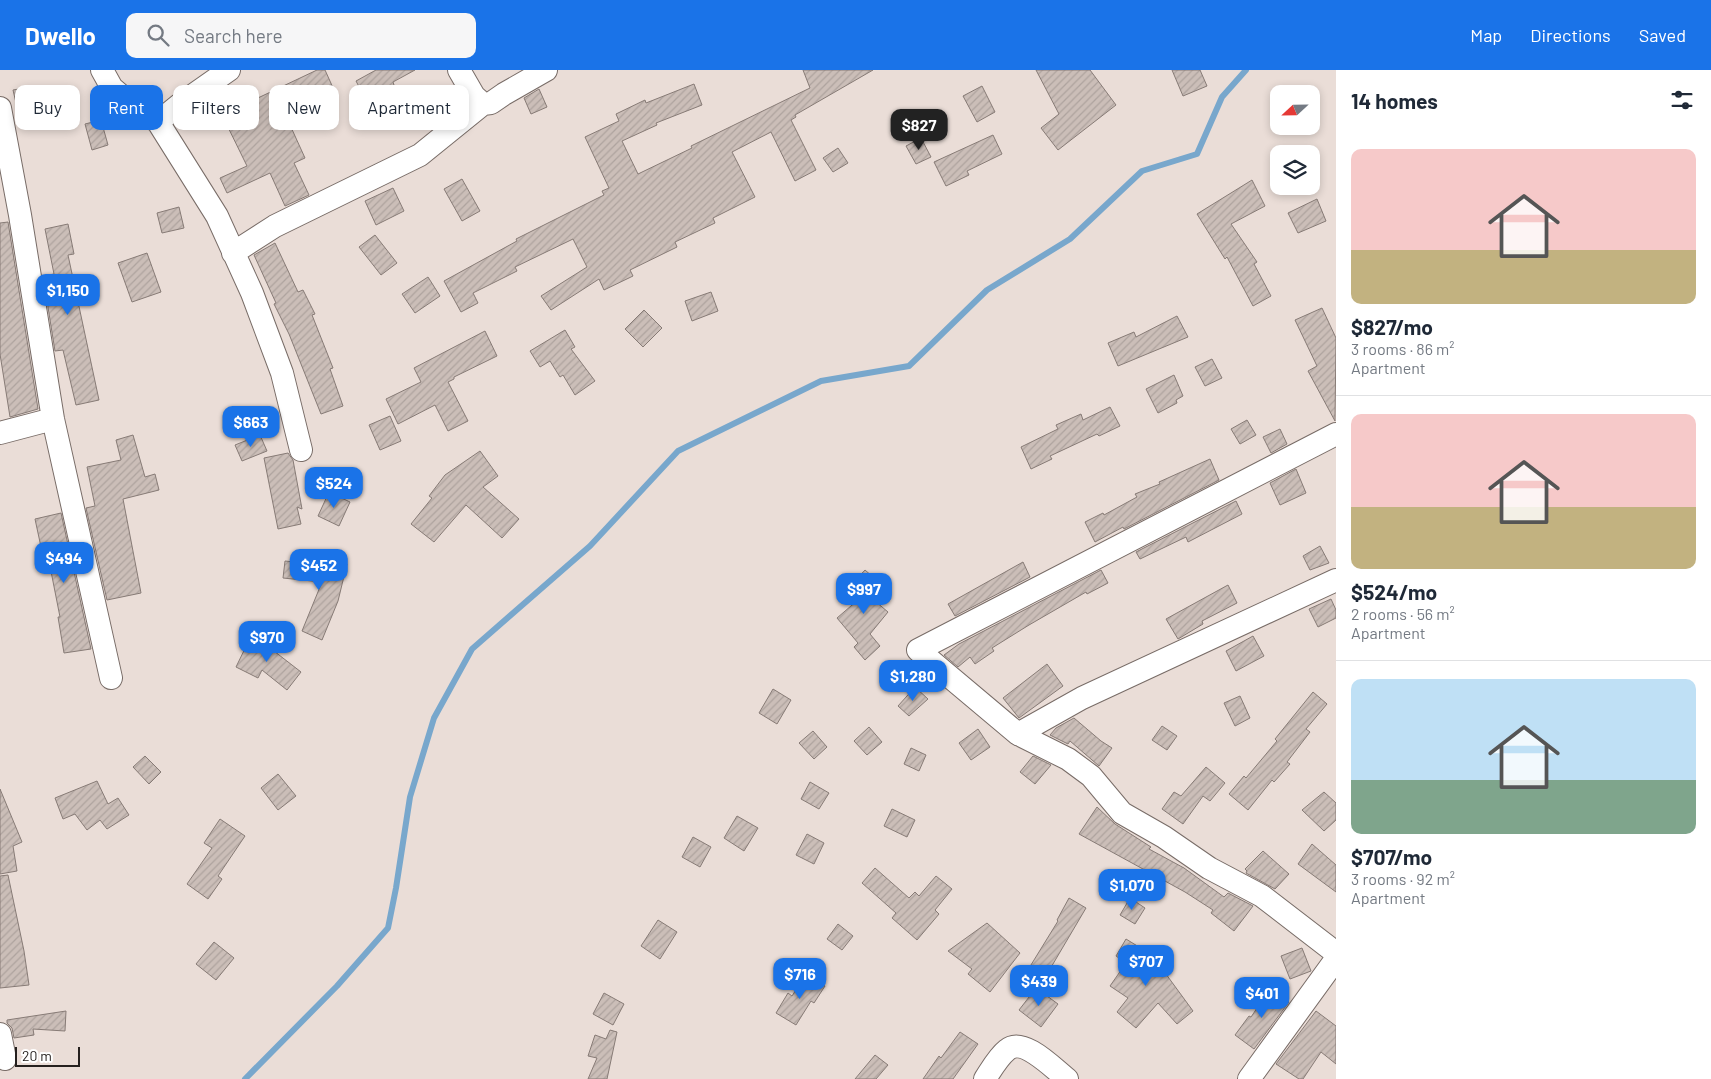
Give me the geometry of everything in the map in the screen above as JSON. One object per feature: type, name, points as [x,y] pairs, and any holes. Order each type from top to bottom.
[{"type":"street","points":[[102,70],[110,85]]},
{"type":"street","points":[[163,118],[229,70]]},
{"type":"street","points":[[459,70],[474,96],[483,104]]},
{"type":"street","points":[[234,253],[275,226],[420,156],[483,104],[491,104],[546,70]]},
{"type":"street","points":[[0,108],[20,215],[53,419],[111,678]]},
{"type":"street","points":[[163,130],[217,216],[252,293],[282,373],[300,450]]},
{"type":"street","points":[[0,434],[53,419]]},
{"type":"street","points":[[1336,434],[918,650],[1018,734],[1068,759],[1091,776],[1122,813],[1164,837],[1209,868],[1262,896],[1336,953]]},
{"type":"street","points":[[1018,734],[1082,698],[1336,580]]},
{"type":"street","points":[[1249,1079],[1336,959]]},
{"type":"street","points":[[0,1034],[5,1059]]},
{"type":"street","points":[[984,1079],[1007,1049],[1020,1046],[1030,1050],[1067,1079]]},
{"type":"building","points":[[317,70],[325,70],[332,85],[285,85]]},
{"type":"building","points":[[376,70],[415,70],[393,82],[394,85],[358,85],[356,81]]},
{"type":"building","points":[[803,70],[873,70],[795,115],[796,117],[791,120],[816,170],[795,181],[771,132],[732,152],[755,197],[713,218],[715,223],[675,242],[677,247],[630,270],[633,276],[604,290],[599,279],[551,310],[541,296],[587,267],[573,239],[515,267],[517,271],[473,293],[478,303],[461,312],[444,281],[517,241],[516,239],[604,195],[602,191],[609,188],[585,137],[619,121],[616,114],[645,100],[646,103],[694,84],[702,105],[656,123],[657,125],[622,141],[638,174],[810,88]]},
{"type":"building","points":[[1036,70],[1090,70],[1116,105],[1058,150],[1041,128],[1059,114]]},
{"type":"building","points":[[1172,70],[1200,70],[1207,86],[1183,96]]},
{"type":"building","points":[[982,86],[995,112],[977,122],[963,96]]},
{"type":"building","points":[[539,89],[547,107],[531,114],[524,98]]},
{"type":"building","points":[[269,93],[269,130],[292,130],[305,158],[294,163],[309,195],[285,206],[270,173],[227,193],[220,178],[247,166],[229,130],[259,130],[259,97]]},
{"type":"building","points":[[90,123],[90,130],[104,130],[108,145],[92,150],[85,124]]},
{"type":"building","points":[[993,135],[1002,154],[967,171],[969,175],[946,186],[934,162]]},
{"type":"building","points":[[921,138],[931,157],[916,164],[906,146]]},
{"type":"building","points":[[838,148],[848,163],[833,172],[823,158]]},
{"type":"building","points":[[462,179],[480,211],[462,221],[444,189]]},
{"type":"building","points":[[1252,180],[1265,206],[1231,224],[1257,262],[1254,264],[1271,296],[1253,306],[1227,257],[1225,259],[1197,214]]},
{"type":"building","points":[[393,188],[404,211],[376,225],[365,201]]},
{"type":"building","points":[[1317,199],[1326,221],[1298,233],[1288,213]]},
{"type":"building","points":[[179,207],[184,228],[162,233],[157,213]]},
{"type":"building","points":[[8,222],[38,409],[10,417],[0,354],[0,223]]},
{"type":"building","points":[[68,224],[74,254],[68,255],[99,400],[76,405],[63,350],[55,351],[43,276],[54,274],[45,229]]},
{"type":"building","points":[[375,235],[397,263],[381,275],[359,247]]},
{"type":"building","points":[[275,243],[298,292],[303,290],[315,314],[312,315],[333,368],[330,369],[343,406],[321,414],[289,334],[274,304],[276,303],[254,255]]},
{"type":"building","points":[[147,253],[161,292],[132,302],[118,263]]},
{"type":"building","points":[[428,277],[440,296],[415,313],[402,294]]},
{"type":"building","points":[[711,292],[718,311],[692,321],[685,301]]},
{"type":"building","points":[[1322,308],[1336,338],[1335,421],[1308,371],[1317,366],[1295,320]]},
{"type":"building","points":[[644,310],[662,328],[643,347],[625,329]]},
{"type":"building","points":[[1177,316],[1188,337],[1118,366],[1108,343],[1134,332],[1136,337]]},
{"type":"building","points":[[565,330],[575,347],[571,349],[595,381],[575,395],[563,375],[560,377],[550,361],[540,367],[530,351]]},
{"type":"building","points":[[485,331],[497,356],[454,377],[454,379],[448,382],[468,421],[448,431],[435,405],[398,424],[386,399],[421,382],[414,368]]},
{"type":"building","points":[[1212,359],[1222,378],[1205,386],[1195,367]]},
{"type":"building","points":[[1174,375],[1183,396],[1176,400],[1177,403],[1158,413],[1146,389]]},
{"type":"building","points":[[1110,407],[1120,426],[1099,436],[1097,434],[1050,456],[1052,459],[1031,469],[1021,447],[1058,429],[1056,425],[1081,414],[1083,420]]},
{"type":"building","points":[[390,416],[401,441],[380,450],[369,425]]},
{"type":"building","points":[[1247,420],[1256,435],[1240,444],[1231,429]]},
{"type":"building","points":[[1280,429],[1287,444],[1271,453],[1263,437]]},
{"type":"building","points":[[133,435],[145,477],[155,474],[159,490],[123,499],[141,593],[107,600],[86,508],[95,506],[87,467],[121,460],[116,440]]},
{"type":"building","points":[[260,435],[267,451],[242,461],[235,445]]},
{"type":"building","points":[[480,451],[498,476],[483,487],[519,519],[502,538],[466,505],[434,542],[411,524],[432,498],[429,496],[445,475]]},
{"type":"building","points":[[288,453],[293,460],[302,509],[297,507],[301,524],[278,529],[264,458]]},
{"type":"building","points":[[1210,459],[1219,480],[1095,542],[1085,522],[1103,513],[1104,515],[1137,497],[1135,494],[1160,484],[1159,482]]},
{"type":"building","points":[[1296,469],[1306,493],[1280,505],[1270,483]]},
{"type":"building","points":[[329,492],[350,502],[339,526],[318,516]]},
{"type":"building","points":[[1236,501],[1242,514],[1188,542],[1186,537],[1140,559],[1136,552]]},
{"type":"building","points":[[61,513],[91,649],[64,653],[58,617],[60,617],[46,546],[41,547],[35,519]]},
{"type":"building","points":[[1320,546],[1329,563],[1310,570],[1303,556]]},
{"type":"building","points":[[324,558],[347,564],[338,601],[322,640],[302,631],[322,582],[283,578],[285,561],[323,565]]},
{"type":"building","points":[[1023,562],[1030,577],[955,616],[948,604]]},
{"type":"building","points":[[865,570],[881,584],[869,596],[888,612],[870,634],[880,646],[865,660],[854,647],[858,643],[837,618],[859,599],[848,588]]},
{"type":"building","points":[[1101,570],[1108,583],[1087,594],[1086,592],[1029,625],[992,648],[994,651],[975,664],[970,657],[958,667],[944,655],[959,644]]},
{"type":"building","points":[[1228,585],[1237,603],[1202,621],[1203,624],[1178,639],[1166,619]]},
{"type":"building","points":[[1331,599],[1336,610],[1336,618],[1318,627],[1309,609]]},
{"type":"building","points":[[252,634],[301,672],[287,690],[262,670],[258,678],[236,667]]},
{"type":"building","points":[[1253,636],[1264,656],[1236,671],[1226,651]]},
{"type":"building","points":[[1047,664],[1063,686],[1019,718],[1003,698]]},
{"type":"building","points":[[915,687],[928,699],[909,716],[898,706]]},
{"type":"building","points":[[773,689],[791,700],[777,724],[759,713]]},
{"type":"building","points":[[1313,692],[1327,704],[1306,729],[1310,732],[1287,762],[1290,764],[1274,782],[1272,780],[1248,810],[1229,794],[1244,776],[1246,778],[1277,741],[1275,739]]},
{"type":"building","points":[[1240,696],[1250,718],[1235,726],[1224,703]]},
{"type":"building","points":[[1074,718],[1112,748],[1099,766],[1070,741],[1068,744],[1050,735],[1056,728]]},
{"type":"building","points":[[1162,726],[1177,736],[1167,750],[1152,740]]},
{"type":"building","points":[[869,727],[882,742],[867,755],[854,741]]},
{"type":"building","points":[[978,729],[990,747],[971,760],[959,743]]},
{"type":"building","points":[[813,731],[827,747],[814,759],[799,743]]},
{"type":"building","points":[[911,748],[926,755],[919,771],[904,764]]},
{"type":"building","points":[[145,756],[161,772],[149,784],[133,767]]},
{"type":"building","points":[[1033,756],[1051,765],[1035,784],[1020,772]]},
{"type":"building","points":[[1206,767],[1225,783],[1210,801],[1203,796],[1183,824],[1162,809],[1174,792],[1181,796]]},
{"type":"building","points":[[278,774],[296,796],[278,810],[261,788]]},
{"type":"building","points":[[97,781],[108,804],[118,798],[129,815],[107,829],[100,820],[87,830],[75,814],[63,819],[55,798]]},
{"type":"building","points":[[810,782],[829,793],[819,809],[801,799]]},
{"type":"building","points":[[0,789],[22,842],[13,846],[17,871],[0,874]]},
{"type":"building","points":[[1324,792],[1336,803],[1336,820],[1324,831],[1302,810]]},
{"type":"building","points":[[1097,807],[1115,824],[1151,847],[1149,849],[1184,868],[1224,897],[1228,893],[1253,906],[1234,931],[1211,913],[1213,910],[1185,892],[1079,834]]},
{"type":"building","points":[[892,809],[915,820],[907,837],[884,826]]},
{"type":"building","points":[[737,816],[758,828],[744,851],[724,838]]},
{"type":"building","points":[[220,819],[245,836],[218,876],[222,879],[208,899],[187,884],[212,848],[204,843]]},
{"type":"building","points":[[807,834],[824,843],[814,864],[796,855]]},
{"type":"building","points":[[693,837],[711,847],[700,867],[682,857]]},
{"type":"building","points":[[1312,844],[1336,865],[1336,892],[1298,864]]},
{"type":"building","points":[[1263,851],[1289,874],[1275,889],[1246,873],[1245,869]]},
{"type":"building","points":[[875,868],[909,898],[915,892],[919,896],[936,876],[952,889],[935,910],[939,914],[917,940],[892,918],[896,913],[862,883]]},
{"type":"building","points":[[8,875],[29,985],[0,988],[0,876]]},
{"type":"building","points":[[1069,898],[1086,908],[1040,986],[1026,973],[1058,921]]},
{"type":"building","points":[[1130,898],[1145,908],[1135,924],[1120,915]]},
{"type":"building","points":[[658,920],[677,932],[660,959],[641,946]]},
{"type":"building","points":[[987,923],[1020,953],[990,992],[968,974],[972,969],[948,951]]},
{"type":"building","points":[[838,924],[853,936],[842,950],[827,939]]},
{"type":"building","points":[[1126,939],[1152,955],[1193,1011],[1177,1024],[1158,1003],[1136,1028],[1117,1012],[1128,998],[1110,986],[1126,963],[1116,956]]},
{"type":"building","points":[[214,942],[234,958],[216,980],[196,964]]},
{"type":"building","points":[[1302,948],[1311,971],[1290,979],[1281,956]]},
{"type":"building","points":[[806,974],[825,986],[814,1003],[811,1001],[796,1025],[776,1013],[788,993],[792,996]]},
{"type":"building","points":[[1036,988],[1058,1004],[1041,1027],[1019,1010]]},
{"type":"building","points":[[1270,989],[1289,1002],[1254,1049],[1235,1035],[1249,1016],[1251,1017]]},
{"type":"building","points":[[604,993],[624,1004],[613,1025],[593,1014]]},
{"type":"building","points":[[66,1011],[65,1031],[33,1029],[34,1035],[14,1038],[12,1028],[7,1023],[7,1020]]},
{"type":"building","points":[[1316,1011],[1336,1026],[1336,1064],[1321,1052],[1303,1079],[1299,1079],[1276,1064]]},
{"type":"building","points":[[610,1030],[617,1032],[607,1079],[588,1079],[597,1058],[588,1056],[595,1035],[606,1039]]},
{"type":"building","points":[[960,1032],[978,1044],[953,1079],[923,1079],[939,1056],[941,1058]]},
{"type":"building","points":[[875,1055],[888,1065],[876,1079],[855,1079]]},
{"type":"waterway","points":[[245,1079],[337,986],[388,928],[410,797],[434,718],[472,649],[590,546],[678,451],[821,381],[909,366],[987,290],[1070,239],[1142,171],[1197,154],[1222,97],[1246,70]]}]
